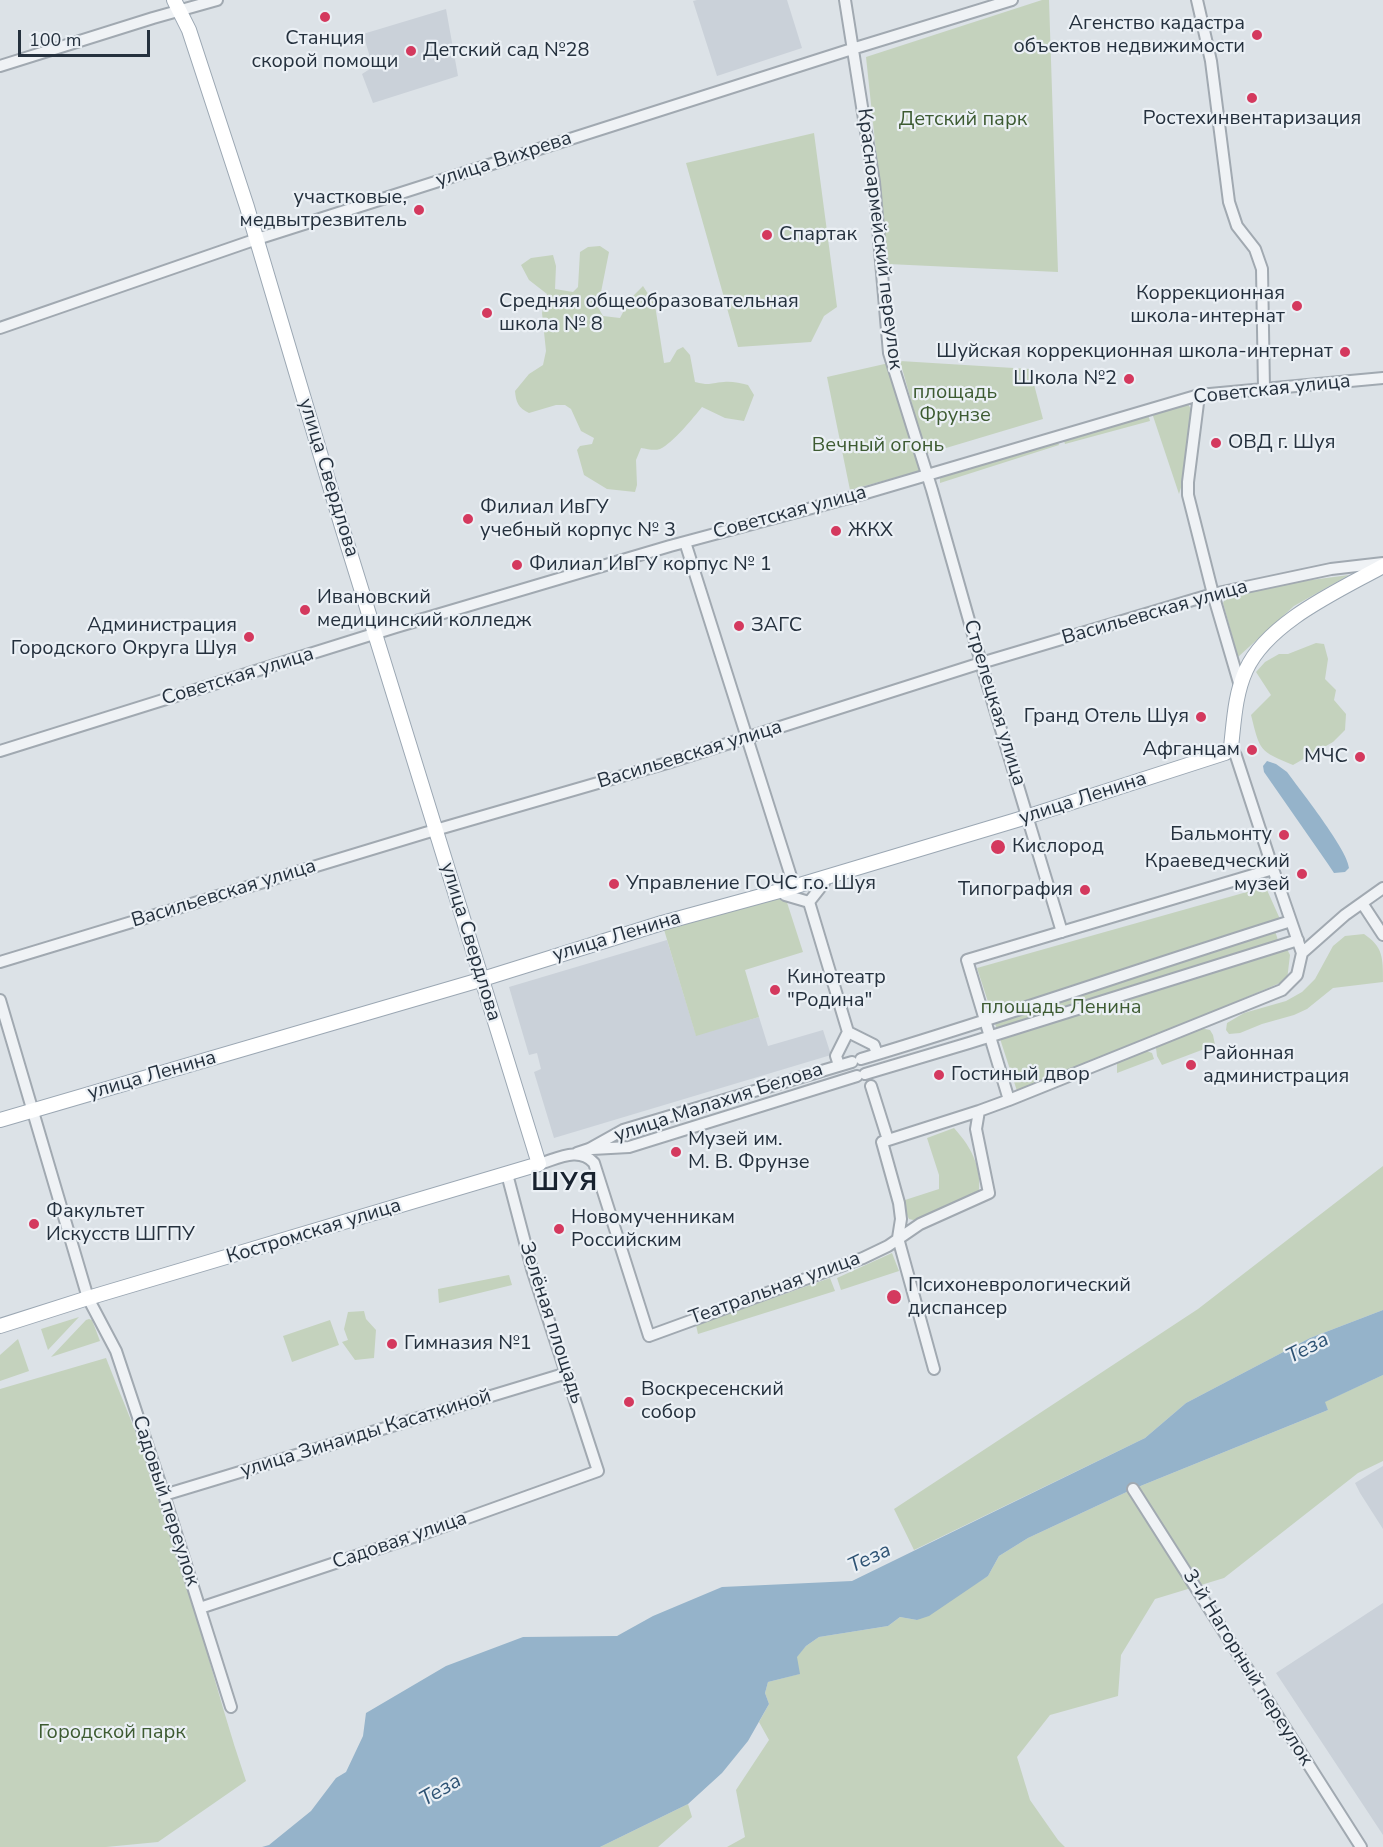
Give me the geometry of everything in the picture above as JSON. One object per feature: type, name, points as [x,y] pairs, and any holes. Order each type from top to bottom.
[{"type":"main road","name":"улица Свердлова","points":[[177,5],[193,42],[257,239],[342,527],[539,1164]]},
{"type":"main road","points":[[1231,747],[1240,686],[1251,660],[1260,647],[1274,632],[1316,604],[1383,565]]},
{"type":"main road","name":"улица Ленина","points":[[0,1120],[481,979],[662,923],[789,890],[1028,817],[1225,753],[1231,747]]},
{"type":"main road","name":"Костромская улица","points":[[0,1326],[539,1164]]},
{"type":"street","points":[[0,66],[177,5],[217,0]]},
{"type":"street","name":"Красноармейский переулок","points":[[844,0],[874,182],[889,353],[926,475]]},
{"type":"street","name":"улица Вихрева","points":[[0,328],[257,239],[1012,0]]},
{"type":"street","points":[[1197,0],[1211,61],[1229,202],[1237,226],[1255,249],[1262,268],[1264,389]]},
{"type":"street","name":"Советская улица","points":[[0,751],[376,634],[685,542],[849,498],[1199,395],[1383,378]]},
{"type":"street","points":[[1199,395],[1188,495],[1213,594],[1240,686]]},
{"type":"street","name":"Стрелецкая улица","points":[[926,475],[1062,932]]},
{"type":"street","points":[[685,542],[748,738],[789,890],[809,902],[848,1032],[836,1056],[838,1065]]},
{"type":"street","name":"Васильевская улица","points":[[0,962],[748,738],[981,663],[1213,594],[1331,569],[1383,565]]},
{"type":"street","points":[[885,1141],[1009,1100],[1282,990],[1297,975],[1302,953],[1298,939],[1231,747]]},
{"type":"street","points":[[1009,1100],[968,960],[1273,869]]},
{"type":"street","points":[[809,902],[824,883]]},
{"type":"street","points":[[1302,953],[1346,915],[1383,888]]},
{"type":"street","points":[[1362,903],[1383,935]]},
{"type":"street","points":[[985,1020],[1059,998],[1291,921]]},
{"type":"street","points":[[990,1036],[1298,939]]},
{"type":"street","name":"Садовый переулок","points":[[0,1000],[88,1298],[116,1351],[165,1495],[231,1707]]},
{"type":"street","name":"улица Малахия Белова","points":[[574,1154],[589,1149],[623,1130],[985,1020]]},
{"type":"street","points":[[848,1032],[874,1045],[877,1054]]},
{"type":"street","name":"улица Малахия Белова","points":[[589,1149],[629,1147],[990,1036]]},
{"type":"street","name":"улица Малахия Белова","points":[[856,1061],[850,1071],[853,1075],[861,1075]]},
{"type":"street","points":[[872,1086],[899,1203],[901,1219],[898,1238],[934,1369]]},
{"type":"street","name":"Театральная улица","points":[[574,1154],[587,1156],[594,1163],[650,1336],[863,1258],[888,1246],[920,1224],[989,1193],[976,1129],[979,1111]]},
{"type":"street","points":[[539,1164],[574,1154]]},
{"type":"street","name":"Зелёная площадь","points":[[507,1174],[532,1269],[598,1471]]},
{"type":"street","name":"улица Зинаиды Касаткиной","points":[[165,1495],[567,1373]]},
{"type":"street","name":"Садовая улица","points":[[200,1608],[431,1531],[598,1471]]},
{"type":"street","name":"3-й Нагорный переулок","points":[[1133,1489],[1361,1847]]},
{"type":"shaded area","points":[[787,0],[802,48],[717,76],[693,1]]},
{"type":"shaded area","name":"Детский сад №28","points":[[446,9],[458,76],[373,103],[362,74],[373,67],[363,34]]},
{"type":"shaded area","points":[[667,940],[696,1035],[759,1017],[768,1046],[823,1030],[831,1055],[554,1138],[534,1072],[541,1069],[537,1053],[529,1055],[509,987]]},
{"type":"shaded area","points":[[1383,1466],[1383,1529],[1355,1483]]},
{"type":"shaded area","points":[[1383,1603],[1383,1835],[1276,1673]]},
{"type":"green space","name":"Детский парк","points":[[1042,0],[1049,0],[1058,272],[888,264],[866,57]]},
{"type":"green space","name":"Спартак","points":[[814,133],[837,307],[824,316],[811,342],[738,347],[686,163]]},
{"type":"green space","points":[[600,246],[609,252],[598,307],[603,316],[620,318],[630,299],[643,286],[655,305],[664,363],[670,362],[677,350],[683,347],[690,355],[695,382],[707,384],[733,382],[748,385],[754,395],[744,421],[725,418],[702,407],[665,446],[655,450],[641,448],[636,460],[635,492],[607,489],[584,475],[577,450],[580,446],[592,444],[594,438],[581,431],[571,409],[565,405],[556,405],[529,413],[520,407],[515,395],[515,391],[529,374],[543,365],[546,351],[542,313],[547,294],[529,280],[521,265],[531,258],[553,255],[556,266],[555,289],[573,292],[578,287],[580,252],[588,247]]},
{"type":"green space","name":"площадь Фрунзе","points":[[900,361],[1030,369],[1043,419],[926,454]]},
{"type":"green space","name":"Вечный огонь","points":[[889,363],[923,470],[850,490],[827,377]]},
{"type":"green space","points":[[1188,404],[1191,409],[1183,481],[1179,494],[1152,413]]},
{"type":"green space","points":[[1148,414],[1150,421],[1065,444],[1063,438]]},
{"type":"green space","points":[[1057,440],[1059,445],[940,483],[940,475]]},
{"type":"green space","points":[[1349,575],[1294,606],[1238,657],[1223,603],[1225,599],[1243,589]]},
{"type":"green space","points":[[1316,643],[1324,644],[1328,659],[1325,679],[1336,690],[1334,700],[1346,714],[1345,730],[1333,742],[1293,765],[1267,753],[1259,743],[1251,715],[1271,695],[1256,672],[1265,662],[1279,654],[1288,654]]},
{"type":"green space","name":"площадь Ленина","points":[[1261,888],[1262,891],[1267,890],[1284,928],[1275,931],[1281,949],[1286,947],[1290,955],[1287,980],[1115,1053],[1114,1051],[1017,1091],[977,968]]},
{"type":"green space","points":[[783,890],[803,952],[745,970],[759,1017],[696,1036],[662,923]]},
{"type":"green space","points":[[1364,934],[1375,943],[1381,954],[1383,982],[1333,988],[1307,1009],[1294,1015],[1240,1033],[1229,1034],[1226,1030],[1227,1023],[1244,1013],[1286,1001],[1302,992],[1315,979],[1333,946],[1345,936]]},
{"type":"green space","points":[[1200,1028],[1210,1030],[1215,1045],[1162,1065],[1156,1048],[1161,1043]]},
{"type":"green space","points":[[1144,1050],[1152,1053],[1154,1059],[1117,1073],[1117,1060]]},
{"type":"green space","points":[[954,1128],[975,1160],[979,1178],[978,1198],[918,1221],[909,1219],[903,1207],[905,1200],[939,1189],[939,1175],[927,1138]]},
{"type":"green space","points":[[1383,1166],[1383,1310],[1310,1338],[1186,1403],[1145,1438],[914,1550],[894,1509],[1198,1309]]},
{"type":"green space","points":[[892,1253],[899,1271],[841,1290],[837,1278]]},
{"type":"green space","points":[[509,1275],[512,1285],[439,1303],[438,1289]]},
{"type":"green space","points":[[830,1278],[835,1291],[698,1334],[696,1325]]},
{"type":"green space","points":[[364,1311],[366,1319],[376,1330],[374,1358],[355,1360],[342,1342],[348,1340],[344,1329],[348,1312]]},
{"type":"green space","points":[[79,1317],[48,1350],[41,1329]]},
{"type":"green space","points":[[86,1320],[92,1320],[100,1341],[51,1357]]},
{"type":"green space","points":[[330,1320],[339,1345],[292,1362],[283,1336]]},
{"type":"green space","points":[[18,1339],[29,1371],[0,1381],[0,1355]]},
{"type":"green space","name":"Городской парк","points":[[106,1358],[172,1533],[246,1781],[158,1842],[106,1847],[0,1847],[0,1389]]},
{"type":"green space","points":[[1383,1375],[1383,1461],[1358,1473],[1224,1578],[1155,1599],[1121,1655],[1118,1696],[1050,1715],[1017,1757],[1030,1800],[1065,1847],[727,1847],[745,1837],[736,1790],[769,1740],[759,1722],[769,1704],[765,1693],[768,1682],[799,1674],[796,1657],[806,1646],[819,1637],[888,1626],[900,1617],[917,1620],[988,1576],[999,1556],[1028,1538],[1133,1489],[1328,1410],[1324,1402]]},
{"type":"green space","points":[[688,1804],[692,1817],[658,1847],[600,1847]]},
{"type":"water","points":[[1267,761],[1287,772],[1322,820],[1347,859],[1349,868],[1345,872],[1334,873],[1264,772],[1263,766]]},
{"type":"water","name":"Теза","points":[[1383,1310],[1383,1375],[1325,1402],[1328,1410],[1133,1489],[1028,1538],[999,1556],[988,1576],[929,1616],[917,1620],[900,1617],[888,1626],[819,1637],[806,1646],[797,1657],[800,1674],[768,1682],[765,1693],[769,1704],[748,1741],[722,1773],[688,1804],[600,1847],[262,1847],[269,1845],[311,1811],[336,1778],[346,1772],[363,1736],[366,1713],[446,1666],[523,1637],[617,1636],[653,1616],[722,1587],[852,1581],[1145,1438],[1186,1403],[1310,1338]]},
{"type":"place","name":"Станция скорой помощи","points":[[325,17]]},
{"type":"place","name":"Агенство кадастра объектов недвижимости","points":[[1257,35]]},
{"type":"place","name":"Детский сад №28","points":[[411,51]]},
{"type":"place","name":"Ростехинвентаризация","points":[[1252,98]]},
{"type":"place","name":"участковые, медвытрезвитель","points":[[419,210]]},
{"type":"place","name":"Спартак","points":[[767,235]]},
{"type":"place","name":"Коррекционная школа-интернат","points":[[1297,306]]},
{"type":"place","name":"Средняя общеобразовательная школа № 8","points":[[487,313]]},
{"type":"place","name":"Шуйская коррекционная школа-интернат","points":[[1345,352]]},
{"type":"place","name":"Школа №2","points":[[1129,379]]},
{"type":"place","name":"ОВД г. Шуя","points":[[1216,443]]},
{"type":"place","name":"Филиал ИвГУ учебный корпус № 3","points":[[468,519]]},
{"type":"place","name":"ЖКХ","points":[[836,531]]},
{"type":"place","name":"Филиал ИвГУ корпус № 1","points":[[517,565]]},
{"type":"place","name":"Ивановский медицинский колледж","points":[[305,610]]},
{"type":"place","name":"ЗАГС","points":[[739,626]]},
{"type":"place","name":"Администрация Городского Округа Шуя","points":[[249,637]]},
{"type":"place","name":"Гранд Отель Шуя","points":[[1201,717]]},
{"type":"place","name":"Афганцам","points":[[1252,750]]},
{"type":"place","name":"МЧС","points":[[1360,757]]},
{"type":"place","name":"Бальмонту","points":[[1284,835]]},
{"type":"place","name":"Кислород","points":[[998,847]]},
{"type":"place","name":"Краеведческий музей","points":[[1302,874]]},
{"type":"place","name":"Управление ГОЧС г.о. Шуя","points":[[614,884]]},
{"type":"place","name":"Типография","points":[[1085,890]]},
{"type":"place","name":"Кинотеатр \"Родина\"","points":[[775,990]]},
{"type":"place","name":"Районная администрация","points":[[1191,1065]]},
{"type":"place","name":"Гостиный двор","points":[[939,1075]]},
{"type":"place","name":"Музей им. М. В. Фрунзе","points":[[676,1152]]},
{"type":"place","name":"Факультет Искусств ШГПУ","points":[[34,1224]]},
{"type":"place","name":"Новомученникам Российским","points":[[559,1229]]},
{"type":"place","name":"Психоневрологический диспансер","points":[[894,1297]]},
{"type":"place","name":"Гимназия №1","points":[[392,1344]]},
{"type":"place","name":"Воскресенский собор","points":[[629,1402]]},
{"type":"district","name":"ШУЯ","points":[[565,1184]]}]
